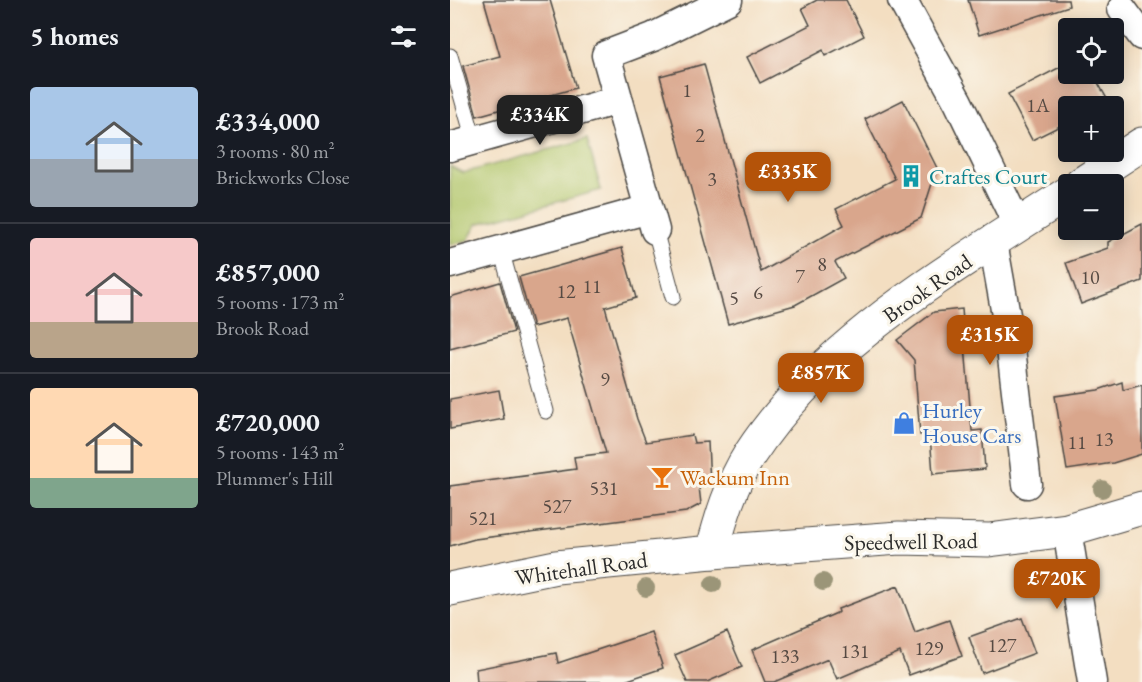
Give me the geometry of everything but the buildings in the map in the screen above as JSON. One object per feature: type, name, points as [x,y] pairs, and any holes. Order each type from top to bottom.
[{"type":"main road","points":[[1096,174],[1142,144]]},
{"type":"main road","name":"Brook Road","points":[[712,552],[725,506],[749,456],[799,390],[862,333],[1058,200]]},
{"type":"main road","name":"Speedwell Road","points":[[712,552],[899,538],[989,540],[1067,530],[1142,508]]},
{"type":"main road","name":"Whitehall Road","points":[[450,589],[556,567],[712,552]]},
{"type":"street","points":[[450,264],[501,250],[652,220],[606,55],[652,37],[728,0]]},
{"type":"street","points":[[902,0],[958,102],[1005,234],[1009,332],[1028,484]]},
{"type":"street","points":[[1122,9],[1142,36]]},
{"type":"street","points":[[462,143],[618,100]]},
{"type":"street","points":[[1067,530],[1092,682]]},
{"type":"lane","points":[[450,56],[462,143]]},
{"type":"lane","points":[[652,220],[673,297]]},
{"type":"lane","points":[[501,250],[546,411]]},
{"type":"green space","points":[[587,139],[601,190],[477,224],[468,240],[450,245],[450,166],[463,173]]},
{"type":"place","name":"Craftes Court","points":[[911,176]]},
{"type":"place","name":"Hurley House Cars","points":[[904,423]]},
{"type":"place","name":"Wackum Inn","points":[[662,477]]}]
